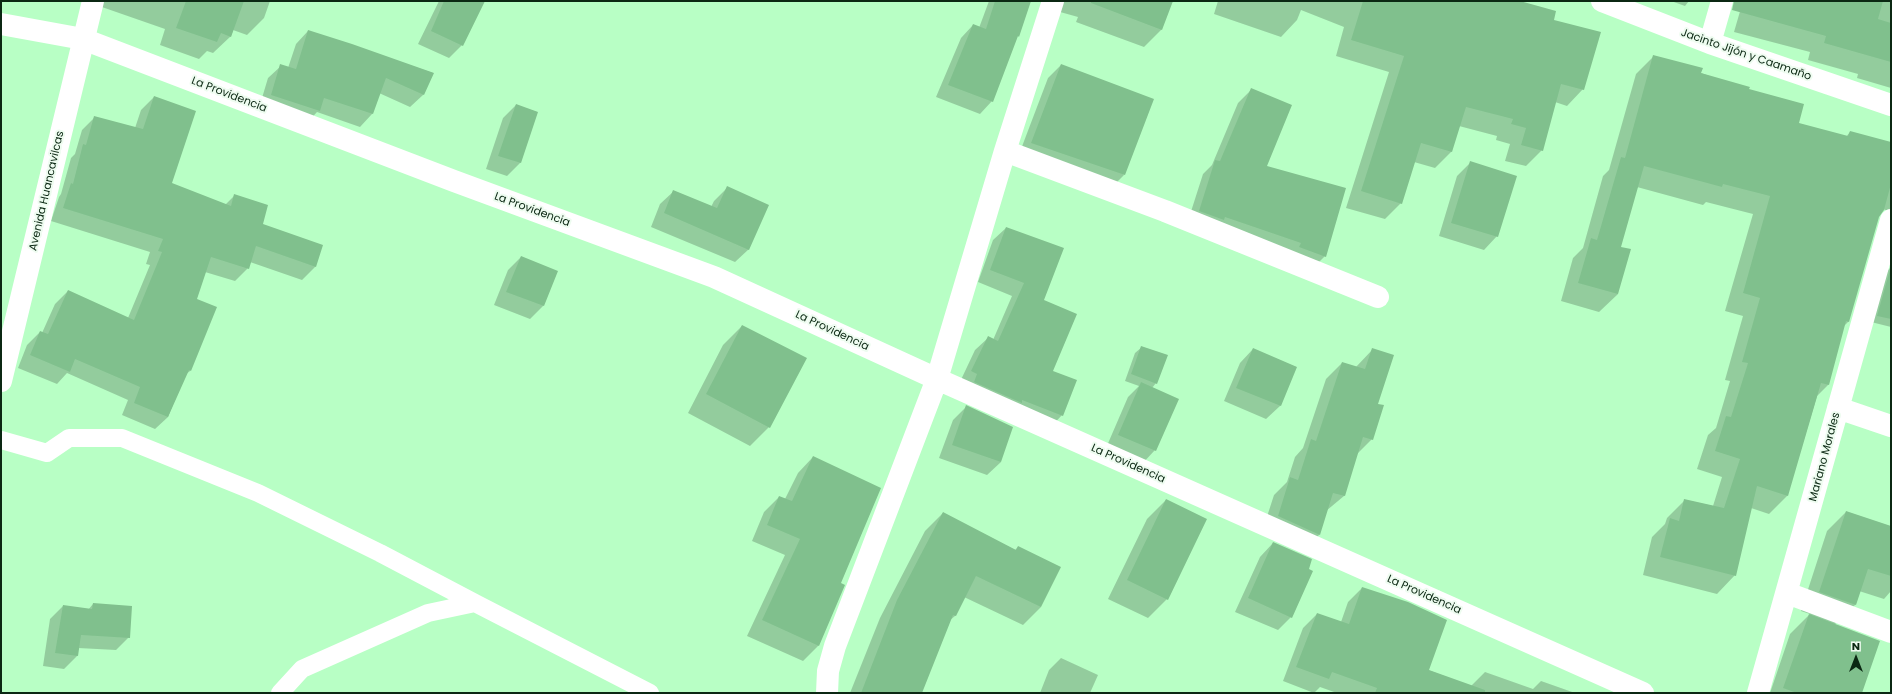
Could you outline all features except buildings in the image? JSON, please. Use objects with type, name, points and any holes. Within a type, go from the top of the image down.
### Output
[{"type":"street","name":"Avenida Huancavilcas","points":[[1,381],[93,1]]},
{"type":"street","points":[[827,693],[828,671],[835,646],[937,378],[1005,151],[1053,1]]},
{"type":"street","name":"Jacinto Jijón y Caamaño","points":[[1602,1],[1710,43],[1891,105]]},
{"type":"street","points":[[1710,43],[1722,1]]},
{"type":"street","name":"La Providencia","points":[[1,24],[83,38],[454,181],[714,277],[1643,693]]},
{"type":"street","points":[[1005,151],[1106,188],[1378,297]]},
{"type":"street","name":"Mariano Morales","points":[[1758,693],[1891,220]]},
{"type":"street","points":[[1838,408],[1891,426]]},
{"type":"street","points":[[1787,593],[1891,632]]},
{"type":"lane","points":[[1,440],[47,454],[69,438],[122,438],[258,493],[380,553],[650,693]]},
{"type":"lane","points":[[280,693],[302,668],[428,613],[475,603]]}]
